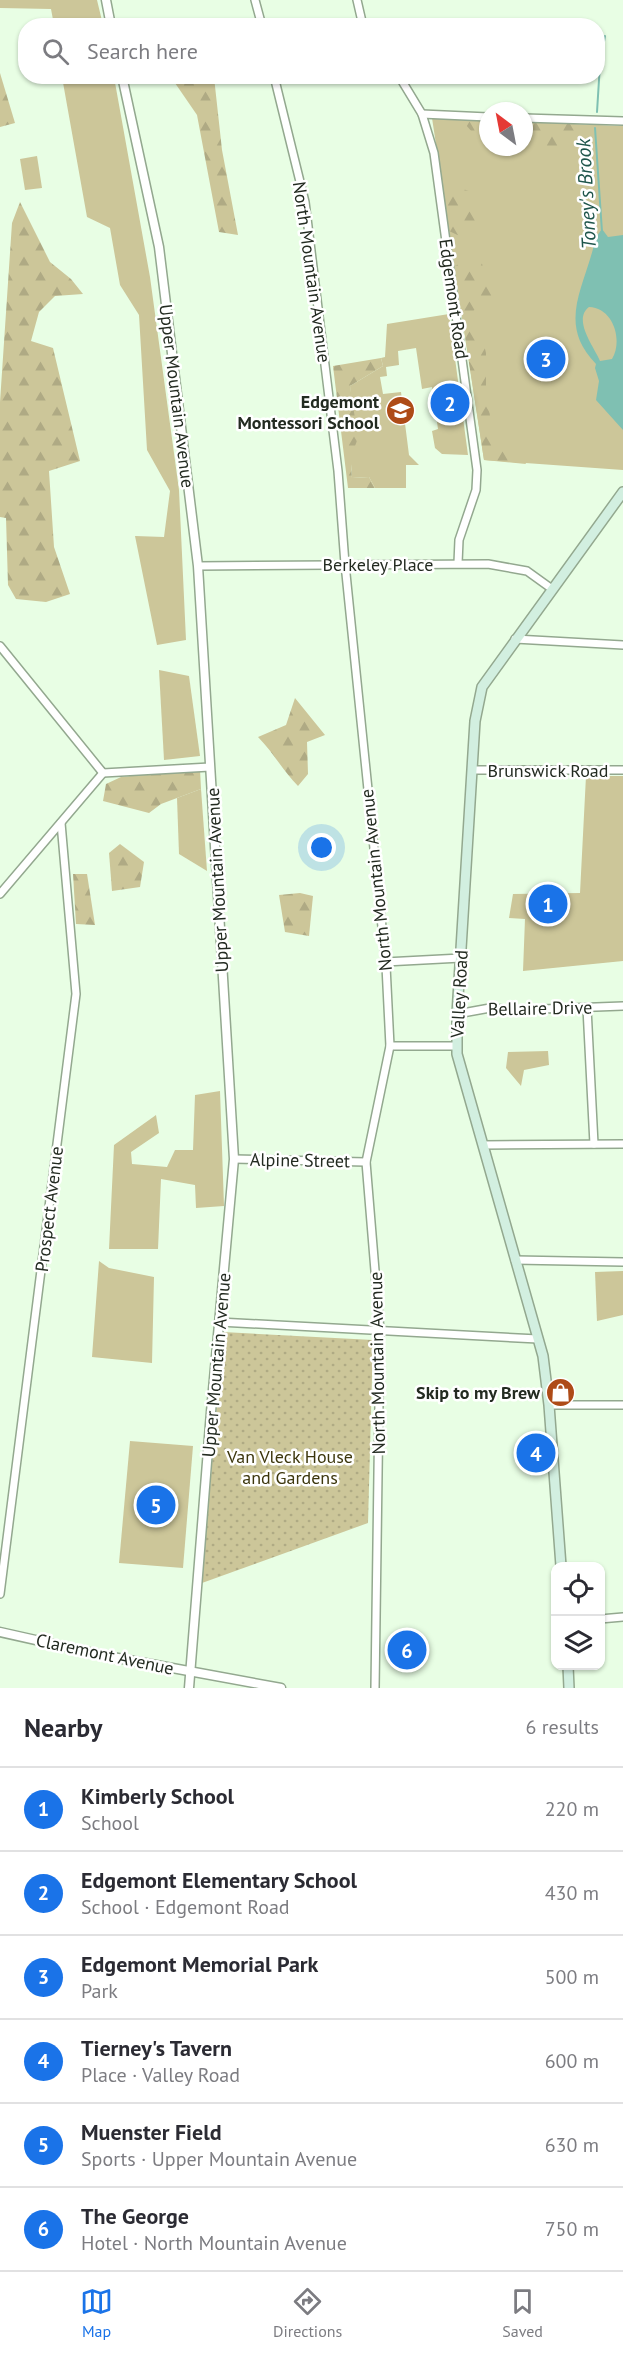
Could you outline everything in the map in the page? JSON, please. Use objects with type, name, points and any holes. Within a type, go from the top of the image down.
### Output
[{"type":"main road","name":"Valley Road","points":[[561,1562],[549,1405],[538,1339],[456,1046],[457,1014],[476,721],[482,687],[514,639],[623,492]]},
{"type":"main road","points":[[568,1670],[569,1688]]},
{"type":"street","points":[[106,0],[109,18]]},
{"type":"street","points":[[255,0],[260,18]]},
{"type":"street","points":[[357,0],[361,18]]},
{"type":"street","name":"Upper Mountain Avenue","points":[[124,84],[159,247],[198,566],[234,1159],[189,1688]]},
{"type":"street","name":"North Mountain Avenue","points":[[276,84],[305,202],[338,471],[345,564],[385,962],[390,1046],[366,1162],[380,1331],[375,1688]]},
{"type":"street","name":"Edgemont Road","points":[[404,84],[422,114],[431,138],[477,470],[476,490],[459,540],[458,563]]},
{"type":"street","points":[[422,114],[479,117]]},
{"type":"street","points":[[533,118],[623,121]]},
{"type":"street","name":"Berkeley Place","points":[[198,566],[488,564],[520,569],[532,574],[552,589]]},
{"type":"street","points":[[514,639],[623,645]]},
{"type":"street","points":[[0,646],[103,772]]},
{"type":"street","points":[[0,894],[103,772],[210,767]]},
{"type":"street","name":"Brunswick Road","points":[[473,770],[623,770]]},
{"type":"street","name":"Prospect Avenue","points":[[0,1594],[76,994],[61,823]]},
{"type":"street","points":[[385,962],[461,958]]},
{"type":"street","name":"Bellaire Drive","points":[[457,1014],[490,1008],[516,1010],[623,1006]]},
{"type":"street","points":[[587,1008],[594,1144]]},
{"type":"street","points":[[390,1046],[456,1046]]},
{"type":"street","points":[[483,1145],[623,1144]]},
{"type":"street","name":"Alpine Street","points":[[234,1159],[366,1162]]},
{"type":"street","points":[[515,1260],[623,1262]]},
{"type":"street","points":[[219,1322],[538,1339]]},
{"type":"street","points":[[549,1405],[623,1405]]},
{"type":"street","points":[[605,1619],[623,1617]]},
{"type":"street","name":"Claremont Avenue","points":[[0,1632],[190,1672],[281,1688]]},
{"type":"green space","points":[[0,0],[97,0],[101,18],[53,18],[51,9],[0,8]]},
{"type":"green space","points":[[0,73],[15,123],[0,127]]},
{"type":"green space","points":[[63,84],[115,84],[150,277],[179,490],[186,640],[157,645],[135,536],[164,537],[170,491],[147,450],[139,315],[120,285],[110,228],[87,217]]},
{"type":"green space","points":[[176,84],[215,84],[222,150],[238,235],[219,232],[197,115]]},
{"type":"green space","points":[[432,118],[479,120],[479,156],[533,156],[533,122],[623,126],[623,470],[484,460]]},
{"type":"green space","points":[[465,119],[479,120],[479,134],[473,133],[465,124]]},
{"type":"green space","points":[[533,122],[574,124],[575,149],[557,153],[533,146]]},
{"type":"green space","points":[[37,156],[42,188],[25,190],[20,159]]},
{"type":"green space","points":[[440,170],[458,187],[479,195],[474,231],[468,240],[449,231]]},
{"type":"green space","points":[[20,202],[50,262],[71,279],[83,294],[55,296],[39,312],[31,341],[53,348],[80,461],[49,471],[54,547],[70,594],[46,602],[16,599],[8,585],[6,518],[0,517],[0,402],[12,223]]},
{"type":"green space","points":[[480,257],[492,297],[472,312],[479,325],[486,353],[486,389],[493,436],[508,443],[513,451],[523,457],[526,464],[484,460],[454,266]]},
{"type":"green space","name":"Edgemont Montessori School","points":[[449,314],[468,455],[442,454],[435,448],[432,431],[438,429],[432,387],[422,389],[416,348],[398,351],[399,365],[386,367],[387,376],[380,377],[383,394],[401,392],[409,455],[419,465],[406,465],[406,488],[375,488],[369,477],[352,478],[351,464],[355,446],[350,386],[383,366],[381,358],[385,357],[387,324]]},
{"type":"green space","points":[[381,358],[383,366],[350,386],[358,438],[355,446],[357,458],[351,465],[352,478],[369,477],[375,488],[348,488],[333,366]]},
{"type":"green space","points":[[159,670],[189,676],[200,756],[164,760]]},
{"type":"green space","points":[[295,698],[325,735],[307,742],[308,774],[298,786],[258,737],[286,725]]},
{"type":"green space","points":[[200,769],[201,789],[161,804],[149,813],[103,801],[106,784],[121,777]]},
{"type":"green space","points":[[586,776],[623,776],[623,961],[523,971],[525,919],[509,918],[513,894],[580,893]]},
{"type":"green space","points":[[201,789],[207,871],[179,854],[177,798]]},
{"type":"green space","points":[[120,844],[144,862],[140,887],[112,891],[109,853]]},
{"type":"green space","points":[[73,874],[87,874],[95,925],[76,924]]},
{"type":"green space","points":[[300,893],[313,896],[309,936],[285,932],[279,895]]},
{"type":"green space","points":[[548,1051],[549,1065],[524,1070],[521,1086],[506,1068],[508,1052]]},
{"type":"green space","points":[[220,1091],[224,1206],[196,1208],[195,1185],[161,1179],[158,1249],[109,1249],[114,1145],[156,1115],[159,1133],[131,1152],[132,1164],[167,1167],[175,1150],[193,1150],[195,1095]]},
{"type":"green space","points":[[99,1261],[109,1268],[154,1277],[152,1363],[92,1357]]},
{"type":"green space","points":[[623,1271],[623,1315],[597,1321],[595,1272]]},
{"type":"green space","name":"Van Vleck House and Gardens","points":[[223,1332],[373,1340],[368,1523],[202,1583]]},
{"type":"green space","points":[[130,1441],[193,1446],[183,1568],[119,1563]]},
{"type":"water","points":[[602,229],[608,237],[623,235],[623,430],[596,400],[599,381],[596,364],[578,336],[576,309],[593,249],[593,241]],"holes":[[[589,307],[598,309],[610,319],[617,343],[612,359],[600,361],[586,334],[583,319]]]},
{"type":"waterway","name":"Toney's Brook","points":[[597,112],[599,84]]},
{"type":"waterway","name":"Toney's Brook","points":[[595,128],[602,232]]},
{"type":"place","name":"Edgemont Memorial Park","points":[[546,359]]},
{"type":"place","name":"Edgemont Elementary School","points":[[450,403]]},
{"type":"place","name":"Edgemont Montessori School","points":[[400,411]]},
{"type":"place","name":"Kimberly School","points":[[548,904]]},
{"type":"place","name":"Skip to my Brew","points":[[561,1392]]},
{"type":"place","name":"Tierney's Tavern","points":[[536,1453]]},
{"type":"place","name":"Muenster Field","points":[[156,1505]]},
{"type":"place","name":"The George","points":[[407,1650]]}]
